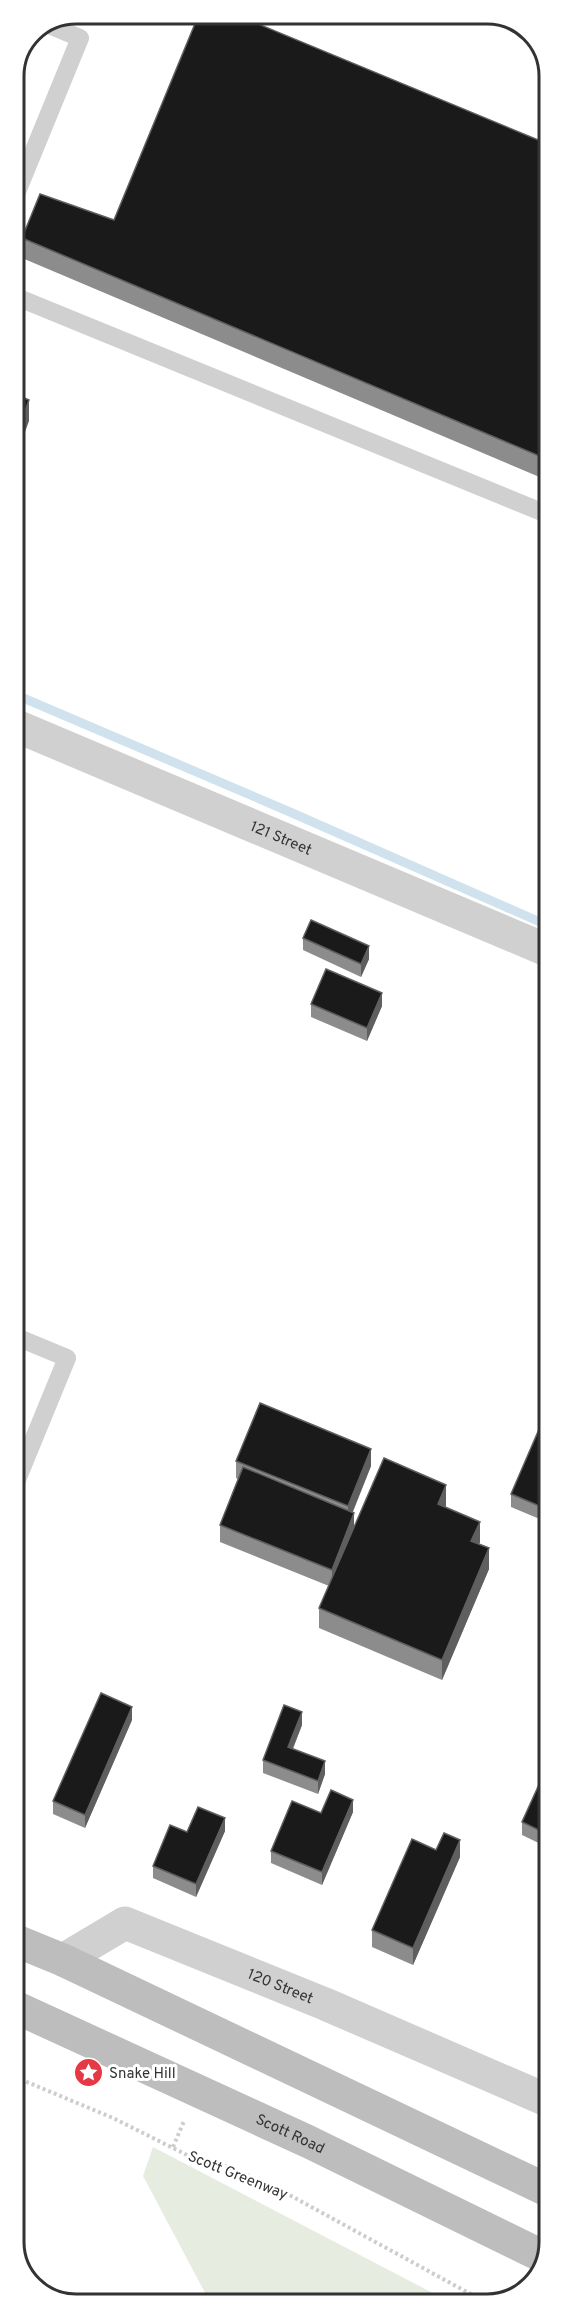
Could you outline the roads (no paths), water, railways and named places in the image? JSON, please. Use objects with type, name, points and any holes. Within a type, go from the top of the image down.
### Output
[{"type":"main road","points":[[24,1944],[63,1960],[539,2186]]},
{"type":"main road","name":"Scott Road","points":[[24,2012],[309,2142],[538,2254]]},
{"type":"street","name":"121 Street","points":[[24,728],[539,947]]},
{"type":"street","name":"120 Street","points":[[63,1960],[125,1923],[325,2004],[539,2096]]},
{"type":"lane","points":[[24,175],[80,38],[56,28]]},
{"type":"lane","points":[[24,300],[539,511]]},
{"type":"lane","points":[[24,1340],[67,1358],[24,1463]]},
{"type":"waterway","points":[[24,698],[539,922]]},
{"type":"place","name":"Snake Hill","points":[[88,2073]]}]
